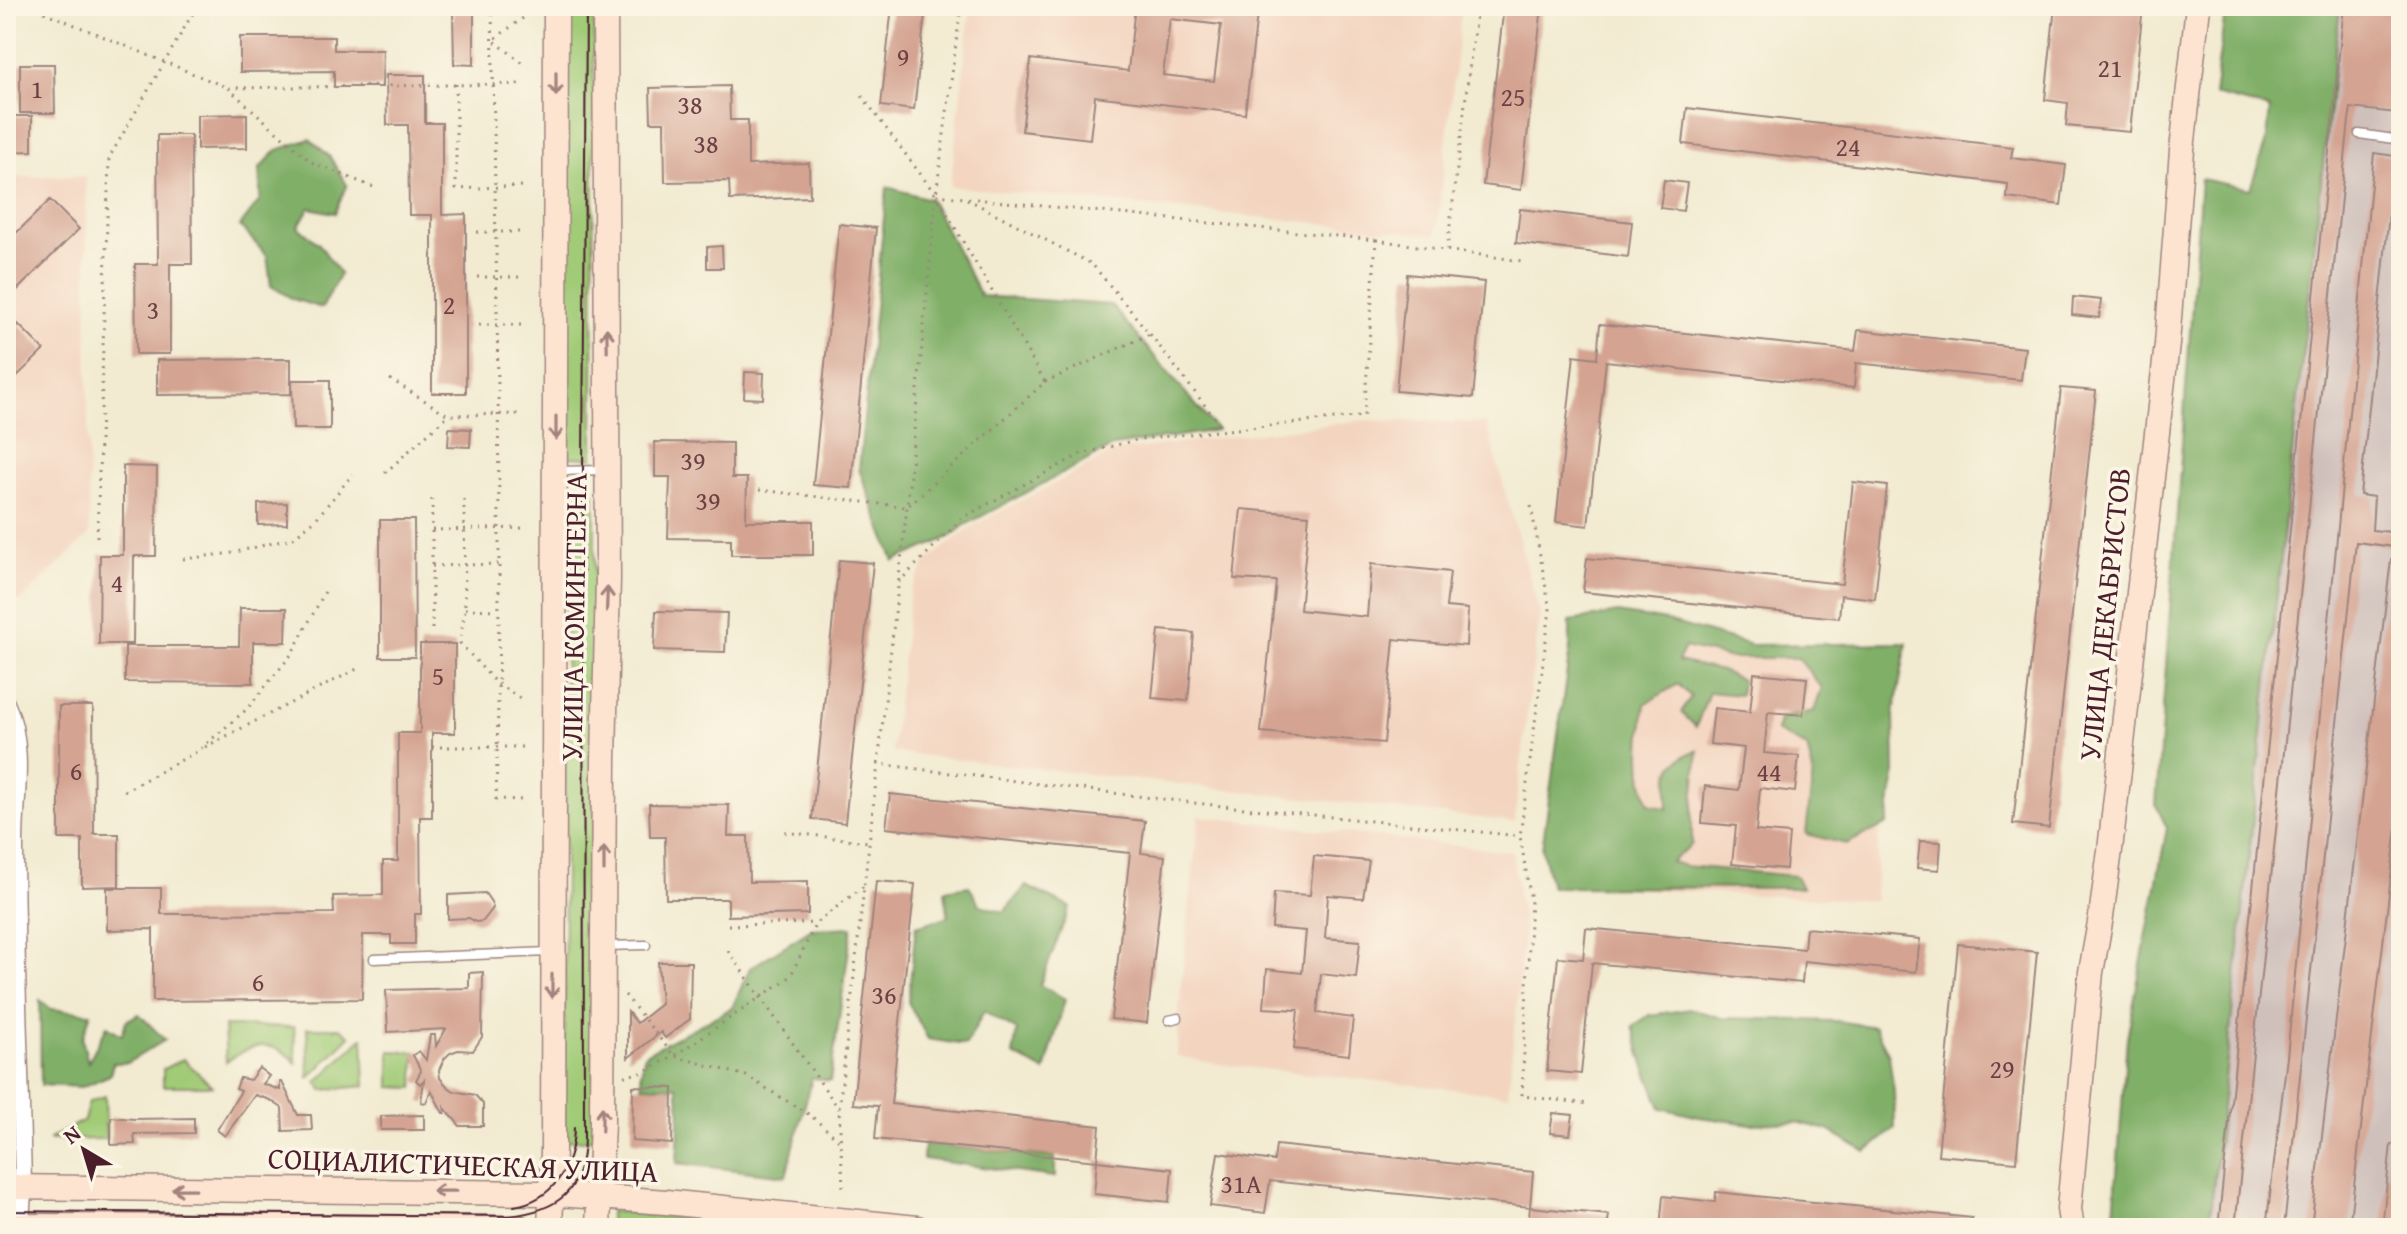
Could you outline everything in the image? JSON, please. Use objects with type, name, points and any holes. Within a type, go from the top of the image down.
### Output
[{"type":"street","name":"УЛИЦА КОМИНТЕРНА","points":[[550,1228],[553,1151],[556,6]]},
{"type":"street","name":"УЛИЦА КОМИНТЕРНА","points":[[598,1228],[608,578],[605,6]]},
{"type":"street","name":"УЛИЦА ДЕКАБРИСТОВ","points":[[2069,1222],[2091,972],[2110,850],[2167,344],[2182,150],[2198,6]]},
{"type":"street","points":[[6,703],[11,714],[18,759],[11,844],[16,1227]]},
{"type":"street","name":"СОЦИАЛИСТИЧЕСКАЯ УЛИЦА","points":[[14,1187],[552,1194],[917,1228]]},
{"type":"street","name":"СОЦИАЛИСТИЧЕСКАЯ УЛИЦА","points":[[16,1227],[520,1228]]},
{"type":"lane","points":[[2359,134],[2401,140]]},
{"type":"lane","points":[[555,471],[607,470]]},
{"type":"lane","points":[[603,946],[646,945]]},
{"type":"lane","points":[[374,959],[552,952]]},
{"type":"path","points":[[29,6],[228,88],[311,162],[378,189]]},
{"type":"path","points":[[97,537],[109,158],[197,6]]},
{"type":"path","points":[[492,6],[499,610],[496,799],[523,800]]},
{"type":"path","points":[[843,1187],[839,1109],[907,507],[936,195],[961,6]]},
{"type":"path","points":[[1447,250],[1477,6]]},
{"type":"path","points":[[493,40],[523,18]]},
{"type":"path","points":[[493,40],[523,63]]},
{"type":"path","points":[[456,84],[456,189],[523,186]]},
{"type":"path","points":[[228,88],[523,84]]},
{"type":"path","points":[[862,96],[936,195],[1045,382]]},
{"type":"path","points":[[936,195],[1376,240],[1522,261]]},
{"type":"path","points":[[964,198],[1092,264],[1223,429]]},
{"type":"path","points":[[477,232],[523,232]]},
{"type":"path","points":[[899,582],[962,518],[1081,454],[1140,439],[1364,416],[1376,240]]},
{"type":"path","points":[[477,277],[523,277]]},
{"type":"path","points":[[479,325],[523,325]]},
{"type":"path","points":[[759,490],[907,507],[1045,382],[1150,334]]},
{"type":"path","points":[[390,379],[448,415],[523,414]]},
{"type":"path","points":[[385,473],[448,415]]},
{"type":"path","points":[[183,559],[232,553],[293,538],[315,520],[353,474]]},
{"type":"path","points":[[432,499],[432,631]]},
{"type":"path","points":[[464,499],[465,609],[460,643],[499,684],[523,700]]},
{"type":"path","points":[[1531,506],[1550,610],[1520,836],[1531,900],[1522,1096],[1590,1104]]},
{"type":"path","points":[[432,530],[523,528]]},
{"type":"path","points":[[432,566],[498,564]]},
{"type":"path","points":[[198,751],[247,709],[291,655],[327,588]]},
{"type":"path","points":[[465,609],[499,610]]},
{"type":"path","points":[[124,791],[357,669]]},
{"type":"path","points":[[432,747],[523,747]]},
{"type":"path","points":[[878,764],[1194,803],[1520,836]]},
{"type":"path","points":[[785,832],[869,842]]},
{"type":"path","points":[[624,1076],[641,1073],[674,1056],[790,977],[816,923],[864,886]]},
{"type":"path","points":[[728,925],[816,923]]},
{"type":"path","points":[[728,951],[839,1109]]},
{"type":"path","points":[[625,995],[674,1056],[746,1076],[810,1115],[840,1141]]},
{"type":"shaded area","points":[[971,6],[1462,6],[1436,235],[950,186]]},
{"type":"shaded area","points":[[2336,6],[2401,6],[2401,1228],[2210,1228]]},
{"type":"shaded area","points":[[86,176],[89,535],[21,600],[6,599],[6,177]]},
{"type":"shaded area","points":[[1365,420],[1486,423],[1540,613],[1514,822],[892,752],[910,592],[927,561],[969,528],[1116,451]]},
{"type":"shaded area","points":[[1577,636],[1888,652],[1875,901],[1563,885]]},
{"type":"shaded area","points":[[1199,816],[1512,852],[1524,931],[1508,1095],[1217,1064],[1177,1056],[1178,1018]]},
{"type":"green space","points":[[566,6],[594,6],[593,458],[566,457]]},
{"type":"green space","points":[[2226,6],[2340,6],[2209,1228],[2113,1228],[2127,1038],[2167,828],[2156,805],[2201,179],[2250,189],[2267,138],[2270,109],[2214,95]]},
{"type":"green space","points":[[310,139],[330,157],[347,185],[335,213],[309,208],[298,227],[319,244],[340,274],[322,308],[293,299],[271,286],[267,256],[240,226],[260,200],[260,168],[277,150]]},
{"type":"green space","points":[[887,187],[930,199],[981,296],[1111,305],[1217,430],[1114,446],[965,525],[950,537],[894,561],[859,469]]},
{"type":"green space","points":[[566,492],[595,493],[594,1139],[564,1141]]},
{"type":"green space","points":[[1618,613],[1667,621],[1751,645],[1907,643],[1894,714],[1895,776],[1887,824],[1846,844],[1806,834],[1813,772],[1807,747],[1776,731],[1780,718],[1814,711],[1822,688],[1798,658],[1731,658],[1685,647],[1678,661],[1721,671],[1742,680],[1740,695],[1709,692],[1696,727],[1681,712],[1691,697],[1678,684],[1645,704],[1641,768],[1649,804],[1668,809],[1670,772],[1679,760],[1698,750],[1692,844],[1671,862],[1685,866],[1796,876],[1802,888],[1551,887],[1542,849],[1570,649],[1570,621]]},
{"type":"green space","points":[[969,886],[980,905],[1004,912],[1026,886],[1070,907],[1040,985],[1065,999],[1045,1071],[1013,1055],[1017,1031],[984,1011],[966,1045],[928,1039],[908,1002],[916,926],[948,917],[945,890]]},
{"type":"green space","points":[[852,927],[830,1081],[812,1078],[786,1176],[677,1163],[680,1109],[677,1087],[642,1085],[645,1054],[732,1008],[750,968],[812,929]]},
{"type":"green space","points":[[40,1000],[51,1009],[91,1013],[82,1039],[88,1062],[107,1026],[122,1035],[126,1021],[139,1014],[165,1040],[127,1063],[113,1063],[110,1075],[82,1087],[41,1085]]},
{"type":"green space","points":[[1691,1009],[1722,1018],[1836,1021],[1875,1027],[1889,1055],[1895,1128],[1866,1152],[1828,1130],[1797,1122],[1751,1124],[1661,1108],[1633,1026],[1650,1015]]},
{"type":"green space","points":[[224,1026],[294,1027],[296,1063],[279,1049],[262,1046],[244,1051],[226,1062]]},
{"type":"green space","points":[[307,1028],[340,1028],[350,1036],[309,1078]]},
{"type":"green space","points":[[363,1037],[365,1086],[323,1090],[317,1082]]},
{"type":"green space","points":[[390,1051],[415,1052],[414,1088],[390,1087]]},
{"type":"green space","points":[[183,1059],[212,1086],[163,1086],[163,1069]]},
{"type":"green space","points":[[105,1096],[106,1139],[48,1140],[84,1120],[89,1102]]},
{"type":"green space","points":[[924,1144],[1055,1157],[1055,1177],[923,1159]]},
{"type":"green space","points":[[610,1211],[773,1228],[610,1228]]},
{"type":"building","points":[[892,6],[926,6],[914,110],[881,106]]},
{"type":"building","points":[[1135,6],[1258,6],[1245,114],[1095,96],[1090,139],[1022,131],[1031,59],[1128,71]],"holes":[[[1170,19],[1221,25],[1214,81],[1163,75]]]},
{"type":"building","points":[[1504,6],[1542,6],[1521,190],[1483,185]]},
{"type":"building","points":[[2055,6],[2143,6],[2130,132],[2066,126],[2068,103],[2045,100]]},
{"type":"building","points":[[2344,6],[2401,6],[2401,75],[2397,113],[2351,108],[2349,120],[2235,1228],[2218,1228]]},
{"type":"building","points":[[453,12],[474,13],[474,65],[454,64]]},
{"type":"building","points":[[240,37],[334,37],[334,50],[383,50],[382,87],[334,87],[334,71],[240,72]]},
{"type":"building","points":[[20,64],[54,64],[55,113],[20,113]]},
{"type":"building","points":[[386,75],[425,75],[425,123],[442,123],[442,215],[466,214],[466,393],[432,393],[432,215],[409,215],[408,125],[387,125]]},
{"type":"building","points":[[729,86],[730,120],[748,120],[748,165],[809,163],[810,197],[730,200],[729,181],[665,182],[664,122],[651,122],[650,88]]},
{"type":"building","points":[[1687,108],[2013,147],[2011,158],[2066,165],[2061,205],[2007,198],[2008,184],[1683,144]]},
{"type":"building","points":[[247,114],[247,148],[197,149],[197,115]]},
{"type":"building","points":[[6,116],[32,116],[32,151],[6,152]]},
{"type":"building","points":[[157,135],[191,135],[192,264],[170,264],[170,354],[136,354],[135,264],[158,264]]},
{"type":"building","points":[[2374,153],[2395,156],[2360,495],[2374,497],[2372,530],[2401,533],[2401,548],[2356,542],[2284,1228],[2266,1228],[2287,1057]]},
{"type":"building","points":[[1664,180],[1687,183],[1683,211],[1660,208]]},
{"type":"building","points":[[50,200],[79,229],[13,294],[6,287],[6,243]]},
{"type":"building","points":[[1520,209],[1632,222],[1628,257],[1516,243]]},
{"type":"building","points":[[839,224],[876,228],[851,488],[813,485]]},
{"type":"building","points":[[722,246],[723,268],[707,268],[707,247]]},
{"type":"building","points":[[1407,274],[1484,282],[1473,398],[1396,391]]},
{"type":"building","points":[[2073,297],[2101,300],[2099,318],[2072,315]]},
{"type":"building","points":[[18,324],[44,350],[6,387],[6,335]]},
{"type":"building","points":[[1600,324],[1855,351],[1858,330],[2025,348],[2021,380],[1856,363],[1854,388],[1606,361],[1588,526],[1556,522],[1574,355],[1597,358]]},
{"type":"building","points":[[291,359],[291,394],[157,395],[157,360]]},
{"type":"building","points":[[745,372],[764,373],[763,399],[744,398]]},
{"type":"building","points":[[292,380],[330,380],[330,429],[293,429]]},
{"type":"building","points":[[2061,388],[2096,391],[2049,828],[2013,824]]},
{"type":"building","points":[[449,428],[471,429],[470,447],[448,446]]},
{"type":"building","points":[[655,442],[732,443],[732,478],[747,478],[746,521],[813,521],[813,555],[731,555],[731,539],[668,538],[670,477],[655,477]]},
{"type":"building","points":[[123,466],[157,467],[156,556],[134,556],[133,644],[99,644],[100,555],[123,555]]},
{"type":"building","points":[[1853,482],[1887,486],[1875,599],[1841,595],[1839,618],[1583,592],[1587,558],[1842,584]]},
{"type":"building","points":[[287,503],[287,524],[258,525],[258,504]]},
{"type":"building","points":[[1241,509],[1309,515],[1300,610],[1367,617],[1371,564],[1450,572],[1446,607],[1468,609],[1466,646],[1394,639],[1384,743],[1261,732],[1276,581],[1234,579]]},
{"type":"building","points":[[380,520],[414,520],[415,657],[380,657]]},
{"type":"building","points":[[2391,559],[2401,560],[2401,793],[2349,1228],[2311,1228]]},
{"type":"building","points":[[839,560],[873,563],[845,823],[812,819]]},
{"type":"building","points":[[240,608],[287,608],[286,642],[253,642],[253,683],[125,682],[125,646],[239,646]]},
{"type":"building","points":[[656,611],[727,613],[725,652],[654,650]]},
{"type":"building","points":[[1159,630],[1194,633],[1188,701],[1152,698]]},
{"type":"building","points":[[420,644],[455,644],[455,733],[432,733],[432,817],[420,817],[421,914],[415,914],[415,944],[391,944],[391,935],[363,935],[362,999],[153,1001],[153,929],[107,930],[107,888],[161,888],[161,914],[334,913],[333,896],[383,895],[383,861],[398,861],[398,733],[420,733]]},
{"type":"building","points":[[1754,673],[1807,678],[1803,715],[1768,712],[1764,753],[1799,756],[1795,792],[1760,788],[1756,831],[1789,834],[1786,869],[1732,864],[1736,826],[1702,823],[1705,786],[1739,790],[1744,748],[1710,744],[1714,708],[1750,712]]},
{"type":"building","points":[[59,706],[93,706],[94,834],[119,834],[119,886],[82,887],[82,839],[59,839]]},
{"type":"building","points":[[890,794],[1145,821],[1141,853],[1165,856],[1147,1023],[1111,1019],[1130,853],[886,828]]},
{"type":"building","points":[[649,804],[729,805],[728,836],[748,836],[749,882],[808,881],[808,914],[728,916],[728,899],[666,899],[665,837],[650,837]]},
{"type":"building","points":[[1920,841],[1941,842],[1939,870],[1917,868]]},
{"type":"building","points":[[1314,856],[1369,861],[1363,898],[1328,895],[1325,938],[1360,941],[1356,978],[1321,974],[1317,1013],[1353,1018],[1349,1055],[1294,1049],[1298,1010],[1264,1008],[1267,969],[1302,973],[1306,931],[1272,928],[1274,893],[1310,895]]},
{"type":"building","points":[[876,881],[915,884],[891,1104],[1100,1126],[1097,1161],[875,1139],[878,1106],[853,1104]]},
{"type":"building","points":[[485,893],[493,908],[483,921],[448,919],[448,895]]},
{"type":"building","points":[[1586,928],[1804,949],[1806,928],[1920,939],[1916,972],[1804,961],[1802,983],[1592,963],[1581,1074],[1547,1071],[1558,957],[1583,959]]},
{"type":"building","points":[[1958,944],[2037,952],[2016,1162],[1938,1155]]},
{"type":"building","points":[[658,962],[691,962],[690,1019],[665,1038],[661,1032],[628,1058],[628,1012],[637,1023],[661,1004]]},
{"type":"building","points":[[483,972],[482,1037],[473,1051],[450,1053],[439,1070],[440,1078],[447,1086],[454,1091],[475,1095],[483,1104],[483,1126],[460,1126],[444,1107],[443,1113],[431,1090],[426,1103],[421,1102],[424,1080],[420,1084],[416,1080],[421,1071],[413,1055],[419,1051],[426,1060],[430,1035],[435,1035],[436,1046],[446,1029],[388,1032],[386,990],[469,988],[469,973]]},
{"type":"building","points":[[259,1068],[269,1076],[263,1084],[280,1090],[282,1082],[298,1115],[311,1115],[312,1130],[283,1131],[282,1108],[255,1095],[225,1136],[217,1130],[241,1091],[236,1089],[240,1078],[250,1080]]},
{"type":"building","points":[[633,1086],[673,1088],[672,1144],[632,1141]]},
{"type":"building","points":[[1553,1113],[1573,1115],[1570,1135],[1550,1133]]},
{"type":"building","points":[[424,1115],[424,1130],[381,1130],[381,1116]]},
{"type":"building","points":[[111,1117],[194,1118],[194,1133],[134,1134],[135,1144],[111,1145]]},
{"type":"building","points":[[2391,1144],[2401,1145],[2401,1228],[2382,1228]]},
{"type":"building","points":[[1276,1145],[1533,1172],[1530,1207],[1270,1181],[1265,1213],[1210,1206],[1218,1153],[1274,1161]]},
{"type":"building","points":[[1097,1161],[1172,1169],[1169,1202],[1094,1194]]},
{"type":"building","points":[[1716,1192],[1972,1218],[1971,1228],[1660,1228],[1663,1196],[1715,1202]]},
{"type":"building","points":[[1530,1207],[1609,1215],[1607,1228],[1528,1228]]},
{"type":"tram line","points":[[6,1211],[509,1216],[555,1203],[565,1195],[579,1172],[584,1138],[586,6]]},
{"type":"tram line","points":[[514,1206],[540,1197],[559,1179],[570,1155],[574,1128]]}]
